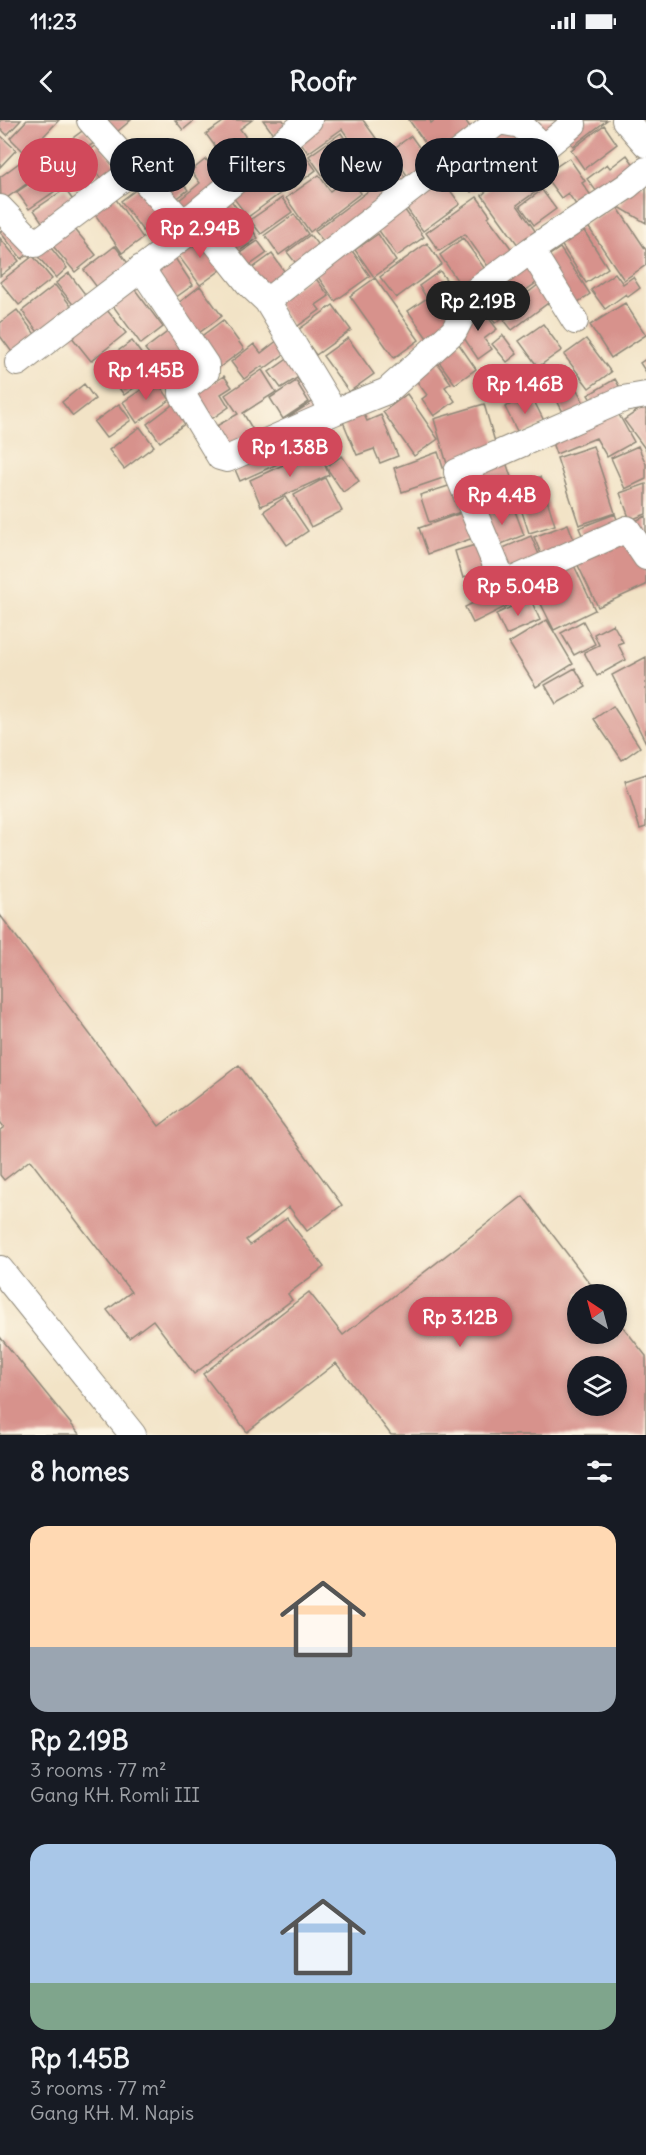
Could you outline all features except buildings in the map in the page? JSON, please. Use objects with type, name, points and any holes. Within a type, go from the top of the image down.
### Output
[{"type":"street","points":[[90,120],[110,142]]},
{"type":"street","points":[[188,219],[309,120]]},
{"type":"street","points":[[267,301],[499,121],[521,125],[544,148],[573,124],[572,120]]},
{"type":"street","points":[[625,120],[646,144]]},
{"type":"street","points":[[141,268],[206,364],[206,372],[182,390],[182,394],[220,457],[227,459],[387,391],[454,331],[474,292],[531,250],[627,186],[646,170]]},
{"type":"street","points":[[0,208],[35,244],[110,188]]},
{"type":"street","points":[[159,192],[267,301],[334,412]]},
{"type":"street","points":[[18,363],[189,232],[188,219]]},
{"type":"street","points":[[531,250],[575,321]]},
{"type":"street","points":[[646,395],[623,399],[457,472],[504,584],[627,529],[646,557]]},
{"type":"street","points":[[0,1269],[133,1435]]}]
